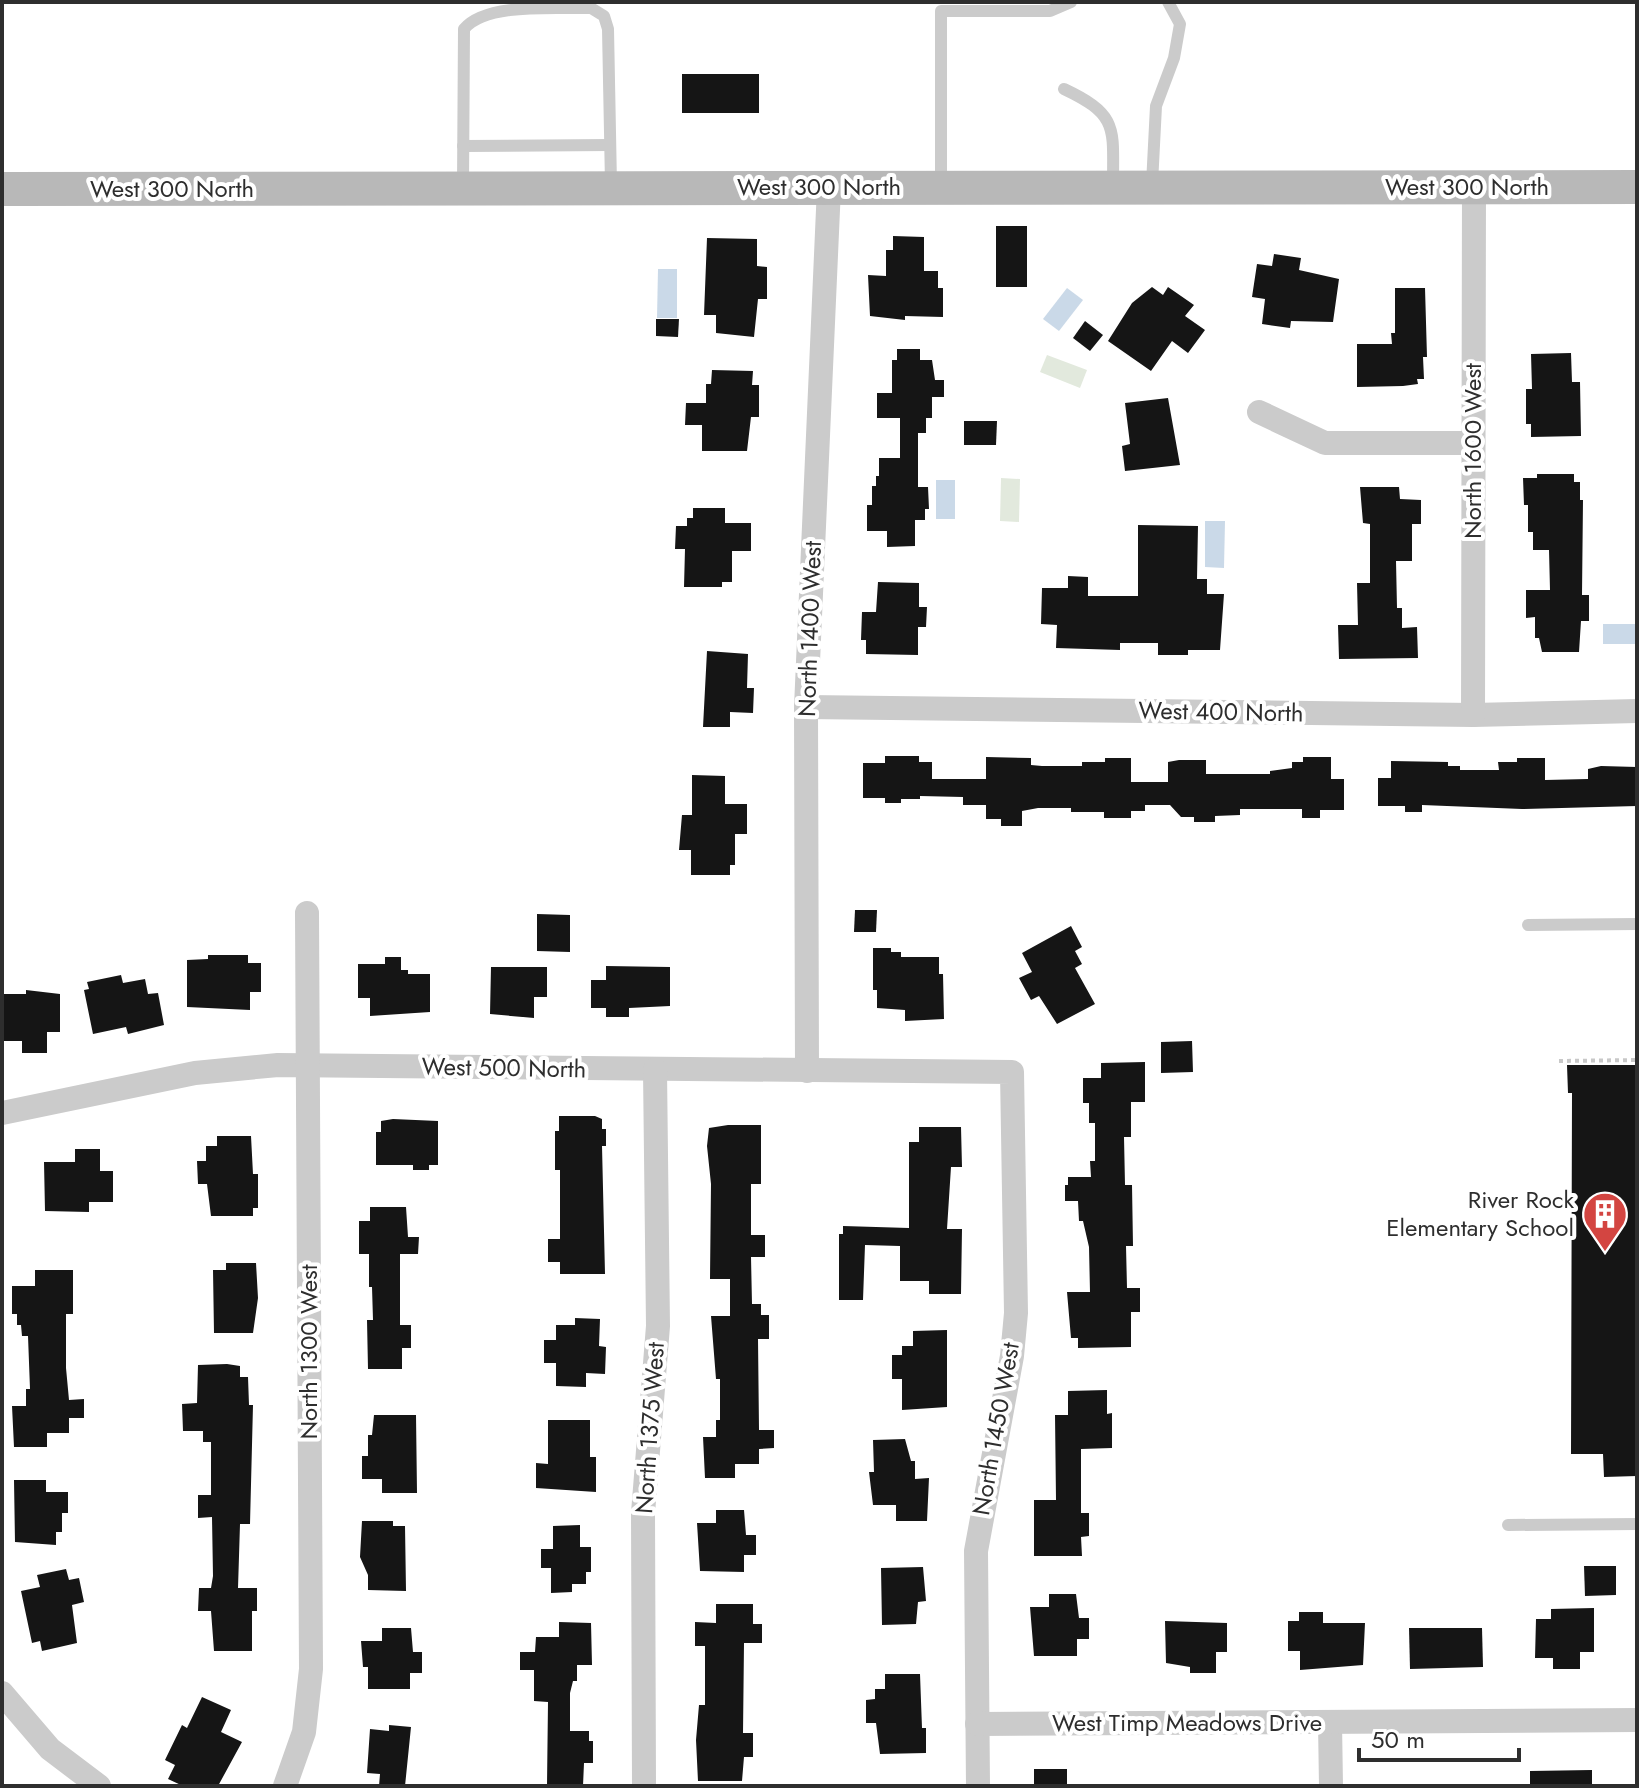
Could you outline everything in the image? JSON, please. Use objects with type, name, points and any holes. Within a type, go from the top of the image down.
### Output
[{"type":"street","name":"North 1400 West","points":[[807,1071],[806,707],[829,187]]},
{"type":"street","name":"North 1600 West","points":[[1473,715],[1474,187]]},
{"type":"street","name":"West 300 North","points":[[2,189],[1637,187]]},
{"type":"street","points":[[1259,412],[1325,443],[1473,443]]},
{"type":"street","name":"West 400 North","points":[[806,707],[1473,715],[1637,711]]},
{"type":"street","name":"North 1300 West","points":[[285,1786],[304,1732],[310,1691],[307,913]]},
{"type":"street","name":"West 500 North","points":[[2,1113],[195,1073],[308,1066],[1012,1072]]},
{"type":"street","name":"North 1375 West","points":[[644,1786],[643,1513],[658,1326],[655,1070]]},
{"type":"street","name":"North 1450 West","points":[[978,1786],[979,1521],[1012,1356],[1016,1313],[1012,1072]]},
{"type":"street","points":[[4,1695],[50,1749],[99,1786]]},
{"type":"street","name":"West Timp Meadows Drive","points":[[977,1724],[1637,1720]]},
{"type":"street","points":[[1330,1722],[1331,1786]]},
{"type":"lane","points":[[941,187],[941,6],[1050,11],[1071,2]]},
{"type":"lane","points":[[1152,187],[1156,106],[1174,58],[1180,24],[1168,2]]},
{"type":"lane","points":[[463,188],[461,47],[464,29],[471,19],[488,12],[591,8],[604,16],[608,29],[611,188]]},
{"type":"lane","points":[[1064,89],[1093,103],[1113,128],[1113,187]]},
{"type":"lane","points":[[463,146],[610,145]]},
{"type":"lane","points":[[1528,925],[1637,924]]},
{"type":"lane","points":[[1508,1525],[1637,1524]]},
{"type":"path","points":[[1559,1061],[1637,1060]]},
{"type":"shaded area","points":[[1047,355],[1087,370],[1080,388],[1040,372]]},
{"type":"shaded area","points":[[1001,478],[1020,479],[1019,522],[1000,521]]},
{"type":"water","points":[[658,269],[677,269],[677,318],[657,318]]},
{"type":"water","points":[[1067,288],[1083,300],[1059,331],[1043,319]]},
{"type":"water","points":[[936,480],[955,480],[955,519],[936,519]]},
{"type":"water","points":[[1205,521],[1225,521],[1224,568],[1205,567]]},
{"type":"water","points":[[1603,624],[1637,624],[1637,644],[1603,644]]},
{"type":"building","points":[[682,74],[759,74],[759,113],[682,113]]},
{"type":"building","points":[[996,226],[1027,226],[1027,287],[996,287]]},
{"type":"building","points":[[893,236],[924,237],[924,271],[938,271],[938,288],[943,288],[943,317],[905,316],[905,320],[870,316],[868,275],[886,276],[886,250],[893,250]]},
{"type":"building","points":[[707,238],[757,239],[757,266],[767,267],[767,299],[758,299],[754,337],[716,333],[716,315],[704,315]]},
{"type":"building","points":[[1274,254],[1301,258],[1299,270],[1339,279],[1333,322],[1291,321],[1290,328],[1262,324],[1265,299],[1252,297],[1257,264],[1272,266]]},
{"type":"building","points":[[1152,287],[1163,295],[1168,287],[1194,305],[1185,316],[1205,330],[1188,353],[1172,341],[1151,371],[1108,341],[1132,303]]},
{"type":"building","points":[[1395,288],[1425,288],[1427,357],[1423,357],[1424,379],[1417,379],[1418,384],[1403,386],[1357,387],[1357,344],[1392,344],[1391,333],[1395,333]]},
{"type":"building","points":[[656,319],[679,319],[678,337],[656,336]]},
{"type":"building","points":[[1085,321],[1103,335],[1090,351],[1073,338]]},
{"type":"building","points":[[897,349],[920,349],[920,360],[932,360],[935,380],[944,380],[944,397],[932,397],[932,418],[926,418],[926,433],[918,433],[918,487],[928,487],[929,509],[925,509],[925,520],[915,520],[915,546],[887,547],[887,531],[867,531],[867,505],[872,505],[872,486],[876,486],[876,476],[879,476],[879,458],[900,458],[900,418],[877,418],[877,393],[892,393],[892,360],[897,360]]},
{"type":"building","points":[[1571,353],[1572,382],[1580,382],[1581,436],[1531,437],[1531,424],[1526,424],[1526,389],[1532,389],[1531,354]]},
{"type":"building","points":[[712,370],[753,371],[752,385],[759,385],[759,417],[751,417],[747,451],[702,451],[702,425],[685,425],[686,403],[706,403],[706,384],[711,384]]},
{"type":"building","points":[[1168,398],[1180,465],[1125,471],[1122,446],[1130,444],[1125,403]]},
{"type":"building","points":[[964,421],[997,421],[996,445],[964,445]]},
{"type":"building","points":[[1537,474],[1574,474],[1574,482],[1580,482],[1580,500],[1583,500],[1582,595],[1589,595],[1589,621],[1581,621],[1579,652],[1542,652],[1539,638],[1535,638],[1535,617],[1526,618],[1526,590],[1550,590],[1549,550],[1533,550],[1533,532],[1528,532],[1528,505],[1524,505],[1523,478],[1537,478]]},
{"type":"building","points":[[1360,487],[1399,487],[1400,499],[1421,500],[1421,524],[1412,524],[1412,561],[1396,561],[1397,608],[1402,608],[1402,628],[1417,627],[1418,658],[1339,659],[1338,625],[1358,625],[1357,583],[1370,583],[1370,524],[1363,523]]},
{"type":"building","points":[[693,508],[725,508],[725,523],[751,523],[751,551],[732,551],[732,582],[722,582],[722,587],[684,587],[685,549],[675,549],[676,526],[687,526],[687,518],[693,518]]},
{"type":"building","points":[[1138,525],[1198,526],[1197,579],[1207,579],[1207,594],[1224,594],[1220,650],[1188,650],[1188,655],[1158,655],[1158,643],[1120,643],[1120,650],[1056,648],[1057,625],[1041,624],[1042,588],[1068,588],[1068,576],[1088,577],[1088,596],[1138,596]]},
{"type":"building","points":[[878,582],[919,583],[919,607],[927,607],[926,627],[918,627],[918,655],[866,654],[866,640],[861,640],[862,612],[876,612]]},
{"type":"building","points":[[707,651],[748,654],[747,688],[754,688],[753,713],[730,712],[730,727],[703,727]]},
{"type":"building","points":[[885,756],[919,756],[919,762],[932,762],[932,779],[986,779],[986,757],[1031,758],[1031,765],[1042,766],[1082,766],[1082,762],[1105,762],[1105,758],[1131,758],[1131,782],[1168,782],[1168,762],[1179,760],[1206,760],[1206,774],[1270,774],[1270,771],[1292,768],[1292,762],[1303,762],[1303,757],[1331,757],[1331,779],[1344,779],[1344,810],[1320,810],[1320,818],[1302,818],[1302,809],[1240,809],[1240,815],[1215,816],[1215,822],[1194,822],[1194,817],[1181,817],[1170,805],[1145,805],[1145,811],[1131,811],[1131,818],[1104,818],[1104,812],[1071,812],[1071,808],[1038,808],[1022,811],[1022,826],[1001,826],[1001,819],[986,819],[986,805],[963,805],[963,797],[920,796],[920,799],[901,799],[901,803],[885,803],[885,798],[863,798],[863,763],[885,763]]},
{"type":"building","points":[[1517,758],[1545,758],[1545,780],[1588,779],[1588,769],[1601,766],[1637,767],[1637,806],[1522,809],[1422,805],[1422,812],[1405,812],[1405,806],[1378,806],[1378,778],[1391,778],[1391,761],[1448,762],[1448,766],[1460,766],[1460,770],[1499,770],[1498,762],[1517,762]]},
{"type":"building","points":[[692,775],[725,776],[725,804],[747,804],[747,834],[735,834],[735,865],[730,865],[730,875],[691,875],[691,850],[679,850],[682,815],[692,815]]},
{"type":"building","points":[[855,910],[877,910],[876,932],[854,932]]},
{"type":"building","points":[[537,914],[570,915],[570,952],[537,951]]},
{"type":"building","points":[[1071,926],[1082,947],[1075,951],[1082,964],[1075,968],[1095,1004],[1057,1024],[1039,996],[1031,1000],[1019,978],[1032,972],[1022,953]]},
{"type":"building","points":[[873,948],[891,948],[891,952],[901,952],[901,957],[939,957],[939,974],[943,974],[944,1019],[905,1021],[905,1010],[877,1008],[877,990],[873,990]]},
{"type":"building","points":[[208,955],[248,955],[248,963],[261,963],[261,992],[250,992],[250,1010],[187,1007],[187,960],[208,959]]},
{"type":"building","points":[[385,957],[401,957],[401,970],[408,970],[408,974],[430,974],[430,1012],[370,1016],[370,998],[358,998],[358,964],[385,964]]},
{"type":"building","points":[[606,966],[670,967],[670,1006],[629,1008],[629,1017],[606,1017],[606,1008],[591,1008],[591,980],[606,980]]},
{"type":"building","points":[[491,967],[547,967],[547,997],[534,997],[534,1018],[490,1014]]},
{"type":"building","points":[[121,975],[123,983],[145,979],[148,994],[158,993],[164,1025],[128,1034],[126,1027],[93,1034],[84,990],[89,989],[87,982]]},
{"type":"building","points":[[26,990],[60,994],[60,1032],[47,1032],[47,1053],[22,1053],[22,1041],[2,1041],[2,994],[26,994]]},
{"type":"building","points":[[1192,1041],[1193,1072],[1161,1073],[1161,1042]]},
{"type":"building","points":[[1145,1062],[1145,1102],[1131,1102],[1131,1137],[1124,1137],[1125,1185],[1132,1185],[1133,1246],[1126,1246],[1127,1288],[1140,1288],[1140,1312],[1131,1312],[1131,1347],[1078,1348],[1078,1338],[1071,1338],[1067,1292],[1090,1292],[1089,1247],[1083,1221],[1079,1221],[1078,1201],[1065,1201],[1065,1185],[1068,1185],[1068,1177],[1091,1177],[1090,1161],[1095,1161],[1095,1123],[1089,1123],[1089,1103],[1083,1103],[1083,1078],[1101,1078],[1101,1063]]},
{"type":"building","name":"River Rock Elementary School","points":[[1567,1065],[1637,1065],[1637,1476],[1604,1477],[1603,1454],[1571,1454],[1572,1093],[1568,1093]]},
{"type":"building","points":[[559,1116],[595,1116],[602,1119],[602,1129],[606,1129],[606,1146],[602,1146],[605,1274],[560,1274],[560,1262],[548,1262],[548,1239],[560,1239],[560,1170],[555,1170],[555,1131],[559,1131]]},
{"type":"building","points":[[381,1121],[438,1121],[438,1165],[429,1165],[429,1170],[413,1170],[413,1165],[376,1165],[376,1132],[381,1132]]},
{"type":"building","points":[[761,1125],[761,1184],[751,1184],[751,1235],[765,1235],[765,1257],[751,1257],[752,1304],[761,1304],[761,1315],[769,1315],[769,1339],[758,1339],[759,1430],[774,1430],[774,1448],[759,1449],[759,1464],[735,1464],[735,1478],[705,1478],[703,1437],[716,1437],[716,1420],[720,1420],[720,1379],[716,1379],[711,1316],[730,1316],[730,1279],[710,1279],[711,1184],[707,1146],[709,1128]]},
{"type":"building","points":[[919,1127],[961,1127],[962,1167],[951,1167],[947,1229],[962,1229],[961,1294],[929,1294],[929,1281],[900,1281],[900,1246],[865,1245],[863,1300],[839,1300],[839,1234],[843,1234],[843,1226],[909,1228],[909,1142],[919,1142]]},
{"type":"building","points":[[217,1136],[251,1136],[253,1174],[258,1174],[258,1208],[253,1208],[253,1216],[211,1216],[207,1184],[198,1184],[197,1161],[206,1161],[206,1146],[217,1146]]},
{"type":"building","points":[[75,1149],[100,1149],[100,1171],[113,1171],[113,1202],[89,1202],[89,1212],[45,1211],[44,1162],[75,1162]]},
{"type":"building","points":[[370,1207],[406,1207],[408,1237],[419,1237],[418,1254],[400,1254],[400,1325],[411,1325],[411,1348],[402,1348],[402,1369],[368,1369],[367,1320],[373,1320],[372,1287],[369,1287],[369,1254],[359,1254],[359,1221],[370,1221]]},
{"type":"building","points":[[226,1263],[256,1263],[258,1298],[253,1333],[214,1333],[213,1270],[226,1270]]},
{"type":"building","points":[[35,1270],[73,1270],[73,1314],[66,1314],[66,1368],[69,1400],[84,1399],[84,1418],[69,1418],[69,1433],[47,1433],[47,1447],[14,1447],[12,1406],[26,1406],[26,1389],[30,1389],[28,1336],[22,1336],[21,1325],[17,1325],[17,1314],[12,1314],[12,1286],[35,1286]]},
{"type":"building","points":[[575,1318],[600,1319],[599,1346],[606,1347],[605,1374],[586,1373],[586,1387],[556,1386],[556,1363],[544,1363],[544,1340],[556,1340],[556,1325],[575,1325]]},
{"type":"building","points":[[947,1330],[947,1407],[902,1410],[902,1379],[892,1379],[892,1355],[902,1355],[902,1346],[913,1346],[913,1331]]},
{"type":"building","points":[[198,1365],[240,1366],[240,1377],[248,1377],[249,1405],[253,1405],[250,1524],[240,1524],[238,1588],[257,1588],[257,1611],[252,1611],[252,1651],[214,1651],[211,1611],[198,1611],[199,1588],[211,1588],[213,1576],[212,1517],[198,1518],[198,1495],[211,1495],[211,1442],[203,1442],[203,1431],[183,1431],[182,1404],[197,1403]]},
{"type":"building","points":[[1107,1390],[1107,1414],[1112,1413],[1112,1448],[1081,1449],[1081,1513],[1089,1513],[1089,1536],[1081,1537],[1082,1556],[1034,1556],[1034,1500],[1056,1500],[1055,1415],[1068,1415],[1068,1391]]},
{"type":"building","points":[[374,1415],[416,1415],[417,1493],[382,1493],[382,1479],[362,1479],[362,1456],[368,1456],[368,1435],[372,1435]]},
{"type":"building","points":[[548,1420],[590,1420],[590,1457],[596,1457],[596,1492],[536,1488],[536,1463],[548,1464]]},
{"type":"building","points":[[905,1439],[911,1461],[915,1461],[915,1479],[929,1478],[927,1521],[896,1521],[896,1505],[873,1505],[869,1472],[874,1472],[873,1440]]},
{"type":"building","points":[[14,1480],[46,1480],[46,1492],[68,1492],[68,1513],[62,1513],[62,1532],[56,1532],[56,1545],[15,1542]]},
{"type":"building","points":[[716,1510],[744,1510],[746,1535],[756,1535],[756,1555],[744,1555],[744,1572],[700,1571],[697,1523],[716,1523]]},
{"type":"building","points":[[362,1521],[393,1521],[393,1526],[405,1526],[406,1591],[368,1590],[368,1575],[360,1557]]},
{"type":"building","points":[[580,1525],[580,1547],[591,1547],[591,1572],[586,1572],[586,1584],[572,1584],[572,1592],[551,1593],[551,1568],[541,1568],[541,1549],[553,1549],[553,1526]]},
{"type":"building","points":[[1584,1566],[1616,1566],[1616,1595],[1585,1596]]},
{"type":"building","points":[[923,1567],[926,1601],[918,1602],[916,1624],[882,1625],[881,1568]]},
{"type":"building","points":[[66,1569],[69,1580],[79,1578],[84,1602],[72,1605],[77,1643],[42,1651],[40,1641],[32,1643],[21,1591],[40,1587],[37,1575]]},
{"type":"building","points":[[1049,1594],[1076,1594],[1079,1618],[1089,1618],[1089,1639],[1077,1639],[1077,1656],[1034,1656],[1030,1607],[1049,1607]]},
{"type":"building","points":[[716,1604],[753,1604],[753,1624],[762,1624],[762,1643],[744,1643],[743,1733],[753,1733],[753,1757],[744,1757],[742,1781],[698,1781],[696,1740],[699,1705],[705,1705],[705,1646],[695,1646],[695,1622],[716,1623]]},
{"type":"building","points":[[1594,1608],[1594,1652],[1580,1652],[1580,1669],[1553,1669],[1553,1658],[1535,1658],[1536,1619],[1551,1619],[1551,1609]]},
{"type":"building","points":[[1299,1612],[1323,1612],[1323,1623],[1365,1623],[1363,1665],[1300,1670],[1300,1651],[1288,1651],[1288,1621],[1299,1621]]},
{"type":"building","points":[[1165,1621],[1227,1623],[1227,1652],[1216,1652],[1216,1673],[1190,1673],[1190,1667],[1166,1663]]},
{"type":"building","points":[[559,1622],[591,1623],[592,1665],[577,1665],[577,1681],[573,1681],[570,1693],[570,1731],[589,1731],[589,1741],[593,1741],[593,1763],[584,1763],[583,1786],[547,1786],[548,1702],[534,1701],[534,1670],[520,1670],[520,1652],[535,1652],[536,1637],[559,1637]]},
{"type":"building","points":[[382,1628],[411,1628],[413,1652],[422,1652],[422,1673],[410,1673],[410,1689],[368,1689],[368,1667],[363,1667],[361,1641],[382,1641]]},
{"type":"building","points":[[1409,1628],[1482,1628],[1483,1667],[1410,1669]]},
{"type":"building","points":[[885,1674],[920,1674],[926,1753],[880,1754],[876,1723],[866,1723],[866,1700],[875,1699],[875,1689],[885,1689]]},
{"type":"building","points":[[202,1697],[231,1710],[221,1732],[242,1742],[218,1786],[183,1786],[168,1779],[175,1765],[165,1760],[182,1725],[187,1728]]},
{"type":"building","points":[[389,1725],[411,1727],[405,1786],[379,1786],[380,1774],[367,1773],[370,1729],[389,1731]]},
{"type":"building","points":[[1034,1769],[1067,1769],[1067,1786],[1034,1786]]},
{"type":"building","points":[[1592,1770],[1592,1786],[1530,1786],[1530,1771]]},
{"type":"place","name":"River Rock Elementary School","points":[[1605,1253]]}]
